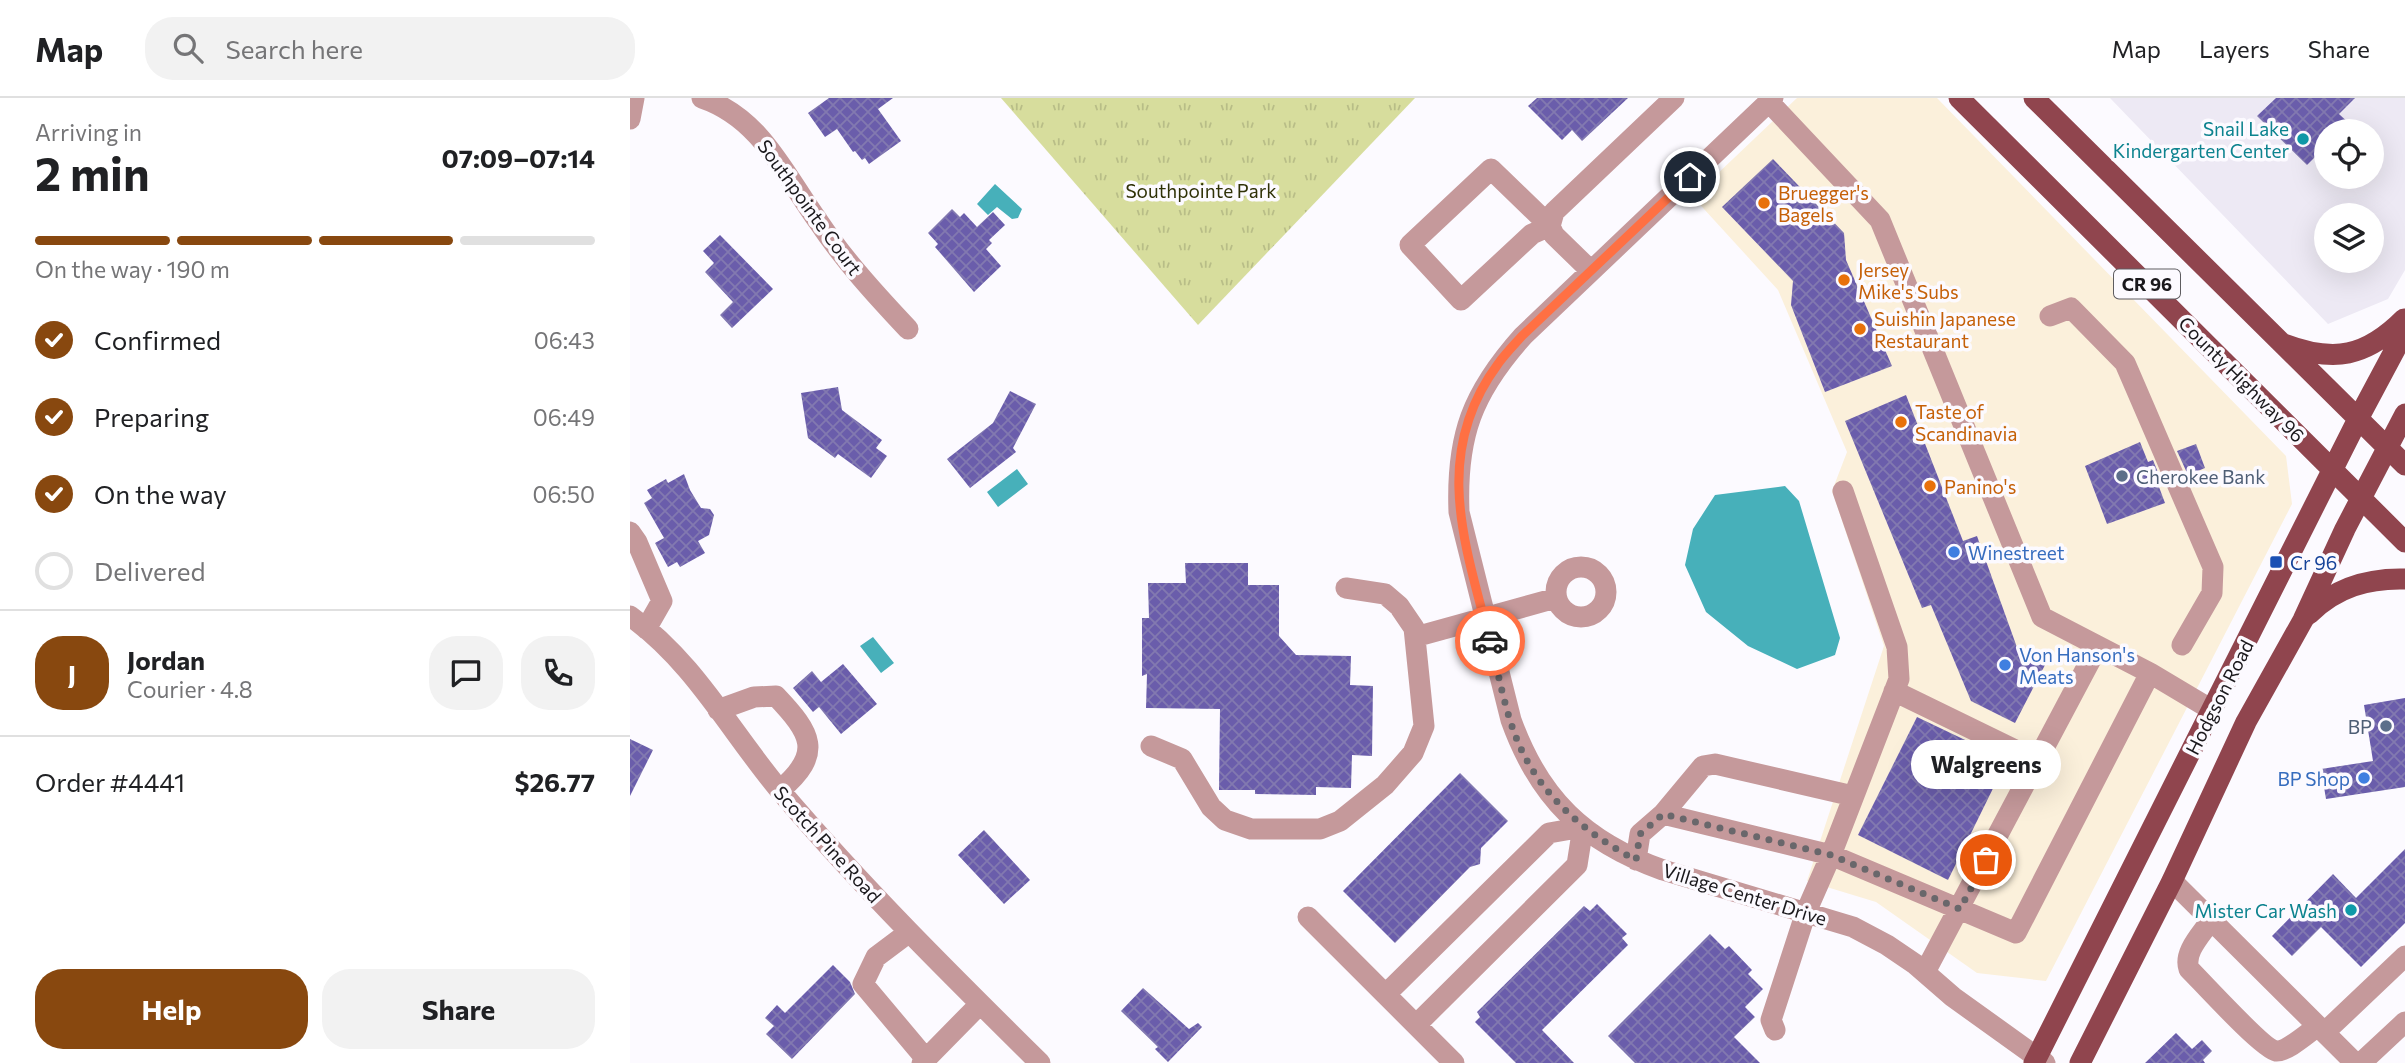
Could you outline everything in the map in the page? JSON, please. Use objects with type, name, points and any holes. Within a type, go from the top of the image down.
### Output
[{"type":"main road","name":"County Highway 96","points":[[1959,98],[2405,542]]},
{"type":"main road","name":"CR 96","points":[[2034,98],[2405,465]]},
{"type":"main road","points":[[2280,342],[2305,352],[2342,355],[2365,349],[2386,338],[2405,318]]},
{"type":"main road","name":"Hodgson Road","points":[[2039,1061],[2212,710],[2405,331]]},
{"type":"main road","name":"Hodgson Road","points":[[2080,1063],[2172,881],[2246,722],[2303,621],[2361,498],[2405,414]]},
{"type":"main road","points":[[2303,621],[2322,602],[2342,590],[2365,581],[2405,579]]},
{"type":"street","points":[[630,119],[634,98]]},
{"type":"street","name":"Southpointe Court","points":[[702,98],[731,113],[751,128],[770,148],[817,221],[853,268],[908,329]]},
{"type":"street","points":[[1550,226],[1553,212],[1674,98]]},
{"type":"street","points":[[1771,100],[1880,220],[2042,617],[2150,673],[2212,710]]},
{"type":"street","name":"Village Center Drive","points":[[1771,100],[1522,336],[1498,364],[1480,392],[1468,422],[1459,463],[1459,512],[1511,720],[1523,753],[1538,779],[1583,827],[1609,846],[1636,860],[1853,927],[1925,972],[1953,997],[2039,1061]]},
{"type":"street","points":[[1550,226],[1532,234],[1461,300],[1410,245],[1491,169],[1550,226],[1554,236],[1591,271]]},
{"type":"street","points":[[2050,316],[2071,307],[2125,363],[2213,567],[2212,593],[2182,645]]},
{"type":"street","points":[[1775,1030],[1771,1020],[1806,912],[1899,679],[1897,647],[1843,491]]},
{"type":"street","points":[[630,532],[637,542],[662,601],[638,622]]},
{"type":"street","points":[[1151,746],[1182,759],[1211,807],[1225,820],[1251,829],[1320,829],[1340,821],[1385,785],[1413,753],[1424,726],[1414,628],[1399,606],[1385,594],[1346,588]]},
{"type":"street","points":[[1415,636],[1556,598]]},
{"type":"street","name":"Scotch Pine Road","points":[[638,622],[684,665],[780,790],[842,863],[908,933],[1040,1063]]},
{"type":"street","points":[[1925,972],[2098,646]]},
{"type":"street","points":[[1663,814],[1831,855],[2016,933],[2150,673]]},
{"type":"street","points":[[1894,691],[2038,761]]},
{"type":"street","points":[[718,710],[754,697],[776,696],[800,723],[809,749],[799,774],[780,790]]},
{"type":"street","points":[[1636,860],[1640,834],[1663,814],[1703,766],[1715,764],[1853,796]]},
{"type":"street","points":[[1386,994],[1549,833],[1583,827],[1577,865],[1416,1025]]},
{"type":"street","points":[[2172,881],[2355,1063]]},
{"type":"street","points":[[1308,918],[1454,1063]]},
{"type":"street","points":[[2211,920],[2193,946],[2187,962],[2189,969],[2267,1047],[2276,1051],[2285,1050],[2321,1029],[2405,956]]},
{"type":"street","points":[[908,933],[876,957],[863,984],[924,1061],[980,1004]]},
{"type":"street","points":[[2361,1063],[2405,1022]]},
{"type":"shaded area","points":[[1797,98],[1937,98],[2286,456],[2292,504],[2046,981],[1977,973],[1876,902],[1807,881],[1884,646],[1832,491],[1847,452],[1778,290],[1693,197]]},
{"type":"shaded area","points":[[2110,98],[2405,98],[2405,270],[2388,299],[2328,324]]},
{"type":"green space","name":"Southpointe Park","points":[[1001,98],[1415,98],[1198,325]]},
{"type":"water","points":[[995,184],[1022,209],[1018,218],[1012,219],[997,207],[988,215],[977,204]]},
{"type":"water","points":[[1017,469],[1028,484],[998,507],[987,492]]},
{"type":"water","points":[[1785,486],[1799,501],[1840,638],[1835,655],[1797,669],[1748,646],[1706,612],[1685,565],[1693,529],[1715,495]]},
{"type":"water","points":[[873,637],[894,663],[881,673],[860,646]]},
{"type":"building","points":[[829,98],[893,98],[878,109],[901,141],[869,164],[865,158],[862,160],[837,129],[825,137],[808,113]]},
{"type":"building","points":[[1537,98],[1628,98],[1582,141],[1572,130],[1562,140],[1528,106]]},
{"type":"building","name":"Snail Lake Kindergarten Center","points":[[2276,98],[2355,98],[2339,114],[2345,119],[2314,119],[2314,158],[2307,165],[2257,116]]},
{"type":"building","points":[[1773,159],[1844,233],[1846,260],[1892,366],[1825,392],[1791,305],[1793,281],[1722,207]]},
{"type":"building","points":[[952,209],[960,217],[964,213],[977,227],[993,212],[1005,225],[989,240],[992,243],[986,249],[1001,266],[974,292],[935,247],[938,244],[928,233]]},
{"type":"building","points":[[720,235],[773,289],[732,328],[720,315],[733,302],[705,272],[714,263],[703,251]]},
{"type":"building","points":[[838,387],[842,410],[882,440],[876,448],[887,456],[871,478],[838,454],[835,458],[808,438],[801,393]]},
{"type":"building","points":[[1010,391],[1036,404],[1013,448],[1016,452],[970,488],[947,459],[993,423]]},
{"type":"building","points":[[1906,395],[1963,541],[1977,536],[2019,653],[2045,665],[2015,723],[1971,701],[1931,605],[1922,608],[1845,421]]},
{"type":"building","name":"Cherokee Bank","points":[[2140,442],[2148,462],[2153,460],[2163,485],[2159,487],[2165,503],[2107,524],[2085,466]]},
{"type":"building","points":[[2196,444],[2205,468],[2188,475],[2177,451]]},
{"type":"building","points":[[684,474],[701,508],[710,509],[714,515],[709,535],[698,541],[705,553],[680,567],[677,562],[668,567],[655,543],[664,538],[644,503],[652,498],[647,490],[666,479],[668,483]]},
{"type":"building","points":[[1185,563],[1248,563],[1248,585],[1279,585],[1279,636],[1296,655],[1351,656],[1350,685],[1373,686],[1372,756],[1352,755],[1351,788],[1316,787],[1316,795],[1255,794],[1255,790],[1219,790],[1220,709],[1146,708],[1147,674],[1142,676],[1142,618],[1149,618],[1148,583],[1186,583]]},
{"type":"building","points":[[843,664],[877,704],[841,734],[819,707],[813,712],[793,688],[812,671],[821,682]]},
{"type":"building","points":[[2405,698],[2405,787],[2326,799],[2321,769],[2373,761],[2364,705]]},
{"type":"building","points":[[1917,717],[2007,760],[1948,880],[1858,835]]},
{"type":"building","points":[[630,739],[653,750],[630,796]]},
{"type":"building","points":[[1460,773],[1508,821],[1481,848],[1480,864],[1470,867],[1395,943],[1343,891]]},
{"type":"building","points":[[984,830],[1030,880],[1004,904],[958,855]]},
{"type":"building","name":"Mister Car Wash","points":[[2405,849],[2405,923],[2361,967],[2321,927],[2292,956],[2272,936],[2333,874],[2356,898]]},
{"type":"building","points":[[1597,904],[1627,934],[1622,938],[1628,945],[1542,1030],[1574,1063],[1516,1063],[1475,1022],[1480,1017],[1477,1012],[1584,906],[1590,911]]},
{"type":"building","points":[[1710,934],[1725,949],[1729,946],[1752,970],[1748,974],[1763,989],[1745,1007],[1755,1017],[1734,1037],[1760,1063],[1635,1063],[1608,1036]]},
{"type":"building","points":[[833,965],[850,982],[855,994],[792,1059],[766,1034],[774,1026],[765,1018],[777,1005],[785,1013]]},
{"type":"building","points":[[1143,988],[1189,1029],[1198,1023],[1202,1027],[1168,1062],[1155,1049],[1158,1047],[1121,1011]]},
{"type":"building","points":[[2176,1033],[2192,1049],[2202,1040],[2212,1051],[2203,1060],[2205,1063],[2145,1063]]},
{"type":"way so far","points":[[1490,641],[1511,720],[1523,753],[1538,779],[1583,827],[1609,846],[1636,860],[1640,834],[1663,814],[1831,855],[1960,909],[1986,860]]},
{"type":"place","name":"Snail Lake Kindergarten Center","points":[[2303,139]]},
{"type":"place","name":"Bruegger's Bagels","points":[[1764,203]]},
{"type":"place","name":"Jersey Mike's Subs","points":[[1844,280]]},
{"type":"place","name":"Suishin Japanese Restaurant","points":[[1860,329]]},
{"type":"place","name":"Taste of Scandinavia","points":[[1901,422]]},
{"type":"place","name":"Cherokee Bank","points":[[2122,476]]},
{"type":"place","name":"Panino's","points":[[1930,486]]},
{"type":"place","name":"Winestreet","points":[[1954,552]]},
{"type":"place","name":"Cr 96","points":[[2276,562]]},
{"type":"place","name":"Von Hanson's Meats","points":[[2005,665]]},
{"type":"place","name":"BP","points":[[2386,726]]},
{"type":"place","name":"BP Shop","points":[[2364,778]]},
{"type":"place","name":"Walgreens","points":[[1986,860]]},
{"type":"place","name":"Mister Car Wash","points":[[2351,910]]},
{"type":"route","points":[[1490,641],[1459,512],[1460,453],[1480,392],[1498,364],[1522,336],[1690,177]]}]
